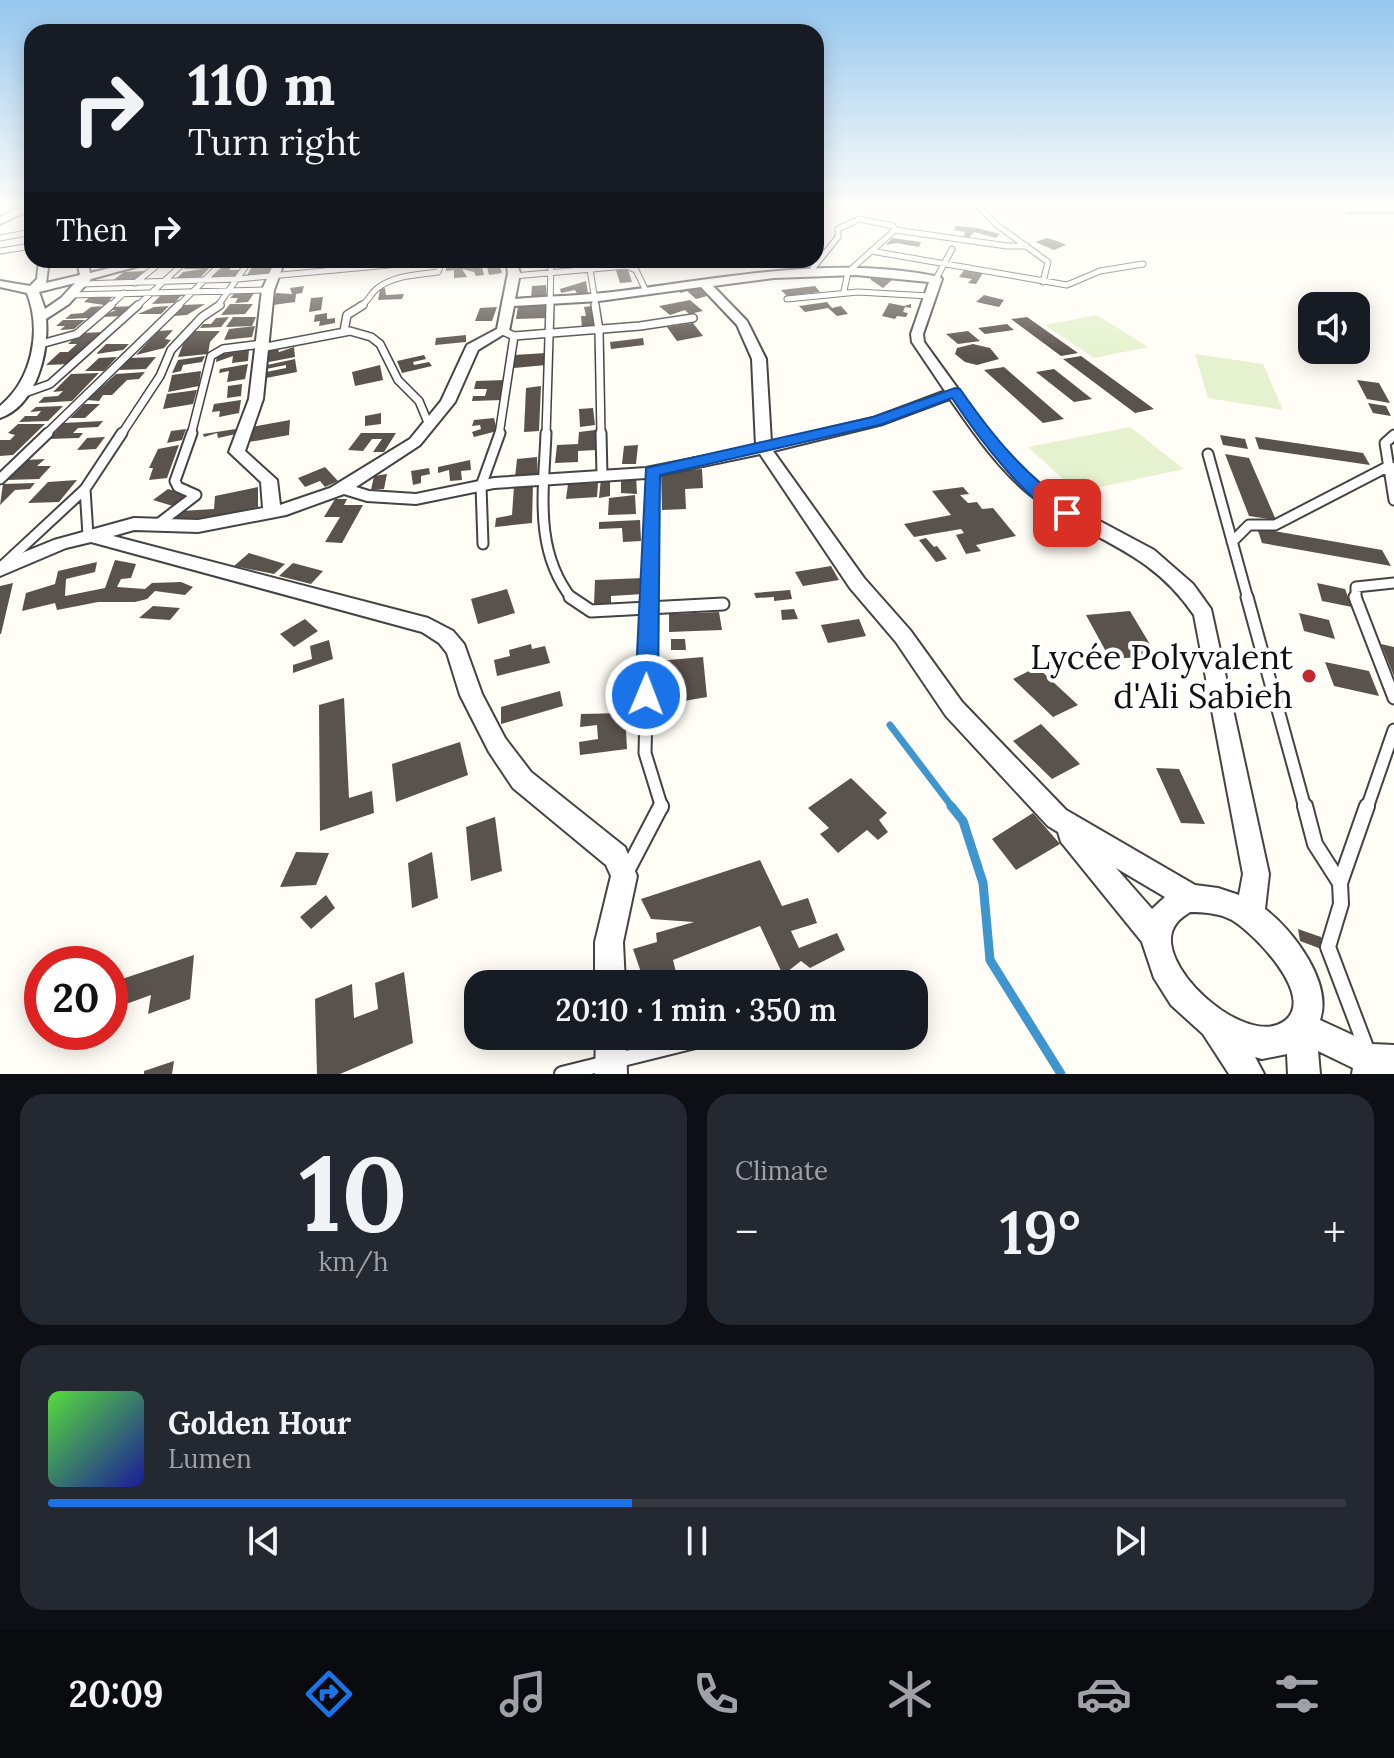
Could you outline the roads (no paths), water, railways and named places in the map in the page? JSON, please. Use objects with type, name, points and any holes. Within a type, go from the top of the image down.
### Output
[{"type":"street","points":[[32,290],[43,280],[44,268]]},
{"type":"street","points":[[83,268],[84,281]]},
{"type":"street","points":[[0,284],[32,290],[84,281],[110,268]]},
{"type":"street","points":[[272,511],[269,480],[237,452],[256,399],[271,283],[277,268]]},
{"type":"street","points":[[0,568],[88,535],[134,524],[198,526],[272,511],[343,488],[415,442],[448,402],[472,348],[508,334],[512,268]]},
{"type":"street","points":[[508,303],[595,297],[703,282],[814,273],[879,274],[892,271],[936,280],[917,334],[918,342],[987,440],[1033,488],[1067,513],[1112,533],[1161,562],[1192,595],[1204,614],[1256,874],[1250,915]]},
{"type":"street","points":[[40,318],[84,281]]},
{"type":"street","points":[[703,282],[743,324],[759,359],[764,449],[857,583],[903,636],[954,709],[1057,818],[1156,936]]},
{"type":"street","points":[[0,414],[22,394],[41,344],[38,303],[32,290]]},
{"type":"street","points":[[343,488],[367,496],[416,499],[481,486],[652,472],[878,421],[955,392]]},
{"type":"street","points":[[88,535],[428,626],[446,637],[457,650],[471,695],[497,745],[522,780],[616,856],[624,876],[609,942],[610,970]]},
{"type":"street","points":[[1057,818],[1192,898],[1227,903],[1250,915],[1273,934],[1292,957],[1304,983],[1308,1007],[1301,1027],[1304,1074]]},
{"type":"street","points":[[1192,898],[1170,905],[1160,918],[1156,936],[1159,957],[1170,980],[1188,1003],[1210,1022],[1235,1036],[1263,1043],[1286,1040],[1301,1027]]},
{"type":"street","points":[[1210,1022],[1248,1074]]},
{"type":"street","points":[[1301,1027],[1378,1065]]},
{"type":"lane","points":[[844,291],[848,272],[866,255]]},
{"type":"lane","points":[[880,255],[936,280]]},
{"type":"lane","points":[[936,280],[949,255]]},
{"type":"lane","points":[[1039,255],[1048,262],[1043,282]]},
{"type":"lane","points":[[787,299],[844,291],[895,290],[936,280],[1067,285],[1100,271],[1143,264]]},
{"type":"lane","points":[[41,344],[77,334],[154,268]]},
{"type":"lane","points":[[22,394],[50,384],[179,268]]},
{"type":"lane","points":[[0,479],[217,268]]},
{"type":"lane","points":[[0,568],[85,489],[160,376],[171,350],[202,317],[222,303],[245,268]]},
{"type":"lane","points":[[70,295],[231,291],[330,268]]},
{"type":"lane","points":[[344,331],[347,315],[369,301],[375,289],[400,277],[440,272],[441,268]]},
{"type":"lane","points":[[512,268],[551,273],[602,268]]},
{"type":"lane","points":[[551,268],[543,535],[556,574],[577,606],[591,611],[723,604]]},
{"type":"lane","points":[[631,268],[636,270],[646,291]]},
{"type":"lane","points":[[813,268],[814,273]]},
{"type":"lane","points":[[590,269],[599,330],[602,475]]},
{"type":"lane","points":[[84,281],[238,279],[271,283]]},
{"type":"lane","points":[[483,544],[481,486],[500,433],[508,334],[599,330],[693,318]]},
{"type":"lane","points":[[158,524],[196,495],[178,487],[175,481],[196,421],[211,356],[223,349],[262,346],[344,331],[371,337],[380,344],[398,380],[419,401],[429,425]]},
{"type":"lane","points":[[1394,435],[1385,443],[1394,500]]},
{"type":"lane","points":[[1208,454],[1315,844],[1340,883]]},
{"type":"lane","points":[[1232,542],[1249,525],[1275,525],[1391,467]]},
{"type":"lane","points":[[624,876],[662,809],[645,753],[652,472]]},
{"type":"lane","points":[[85,489],[88,535]]},
{"type":"lane","points":[[1394,583],[1356,587],[1354,593],[1394,698]]},
{"type":"lane","points":[[1378,1065],[1328,947],[1341,904],[1340,883],[1394,730]]},
{"type":"lane","points":[[562,1074],[611,1057],[646,1050]]},
{"type":"waterway","points":[[890,725],[953,808]]},
{"type":"waterway","points":[[951,806],[963,821],[983,883],[990,960],[1061,1074]]},
{"type":"place","name":"Lycée Polyvalent d'Ali Sabieh","points":[[1309,676]]}]
